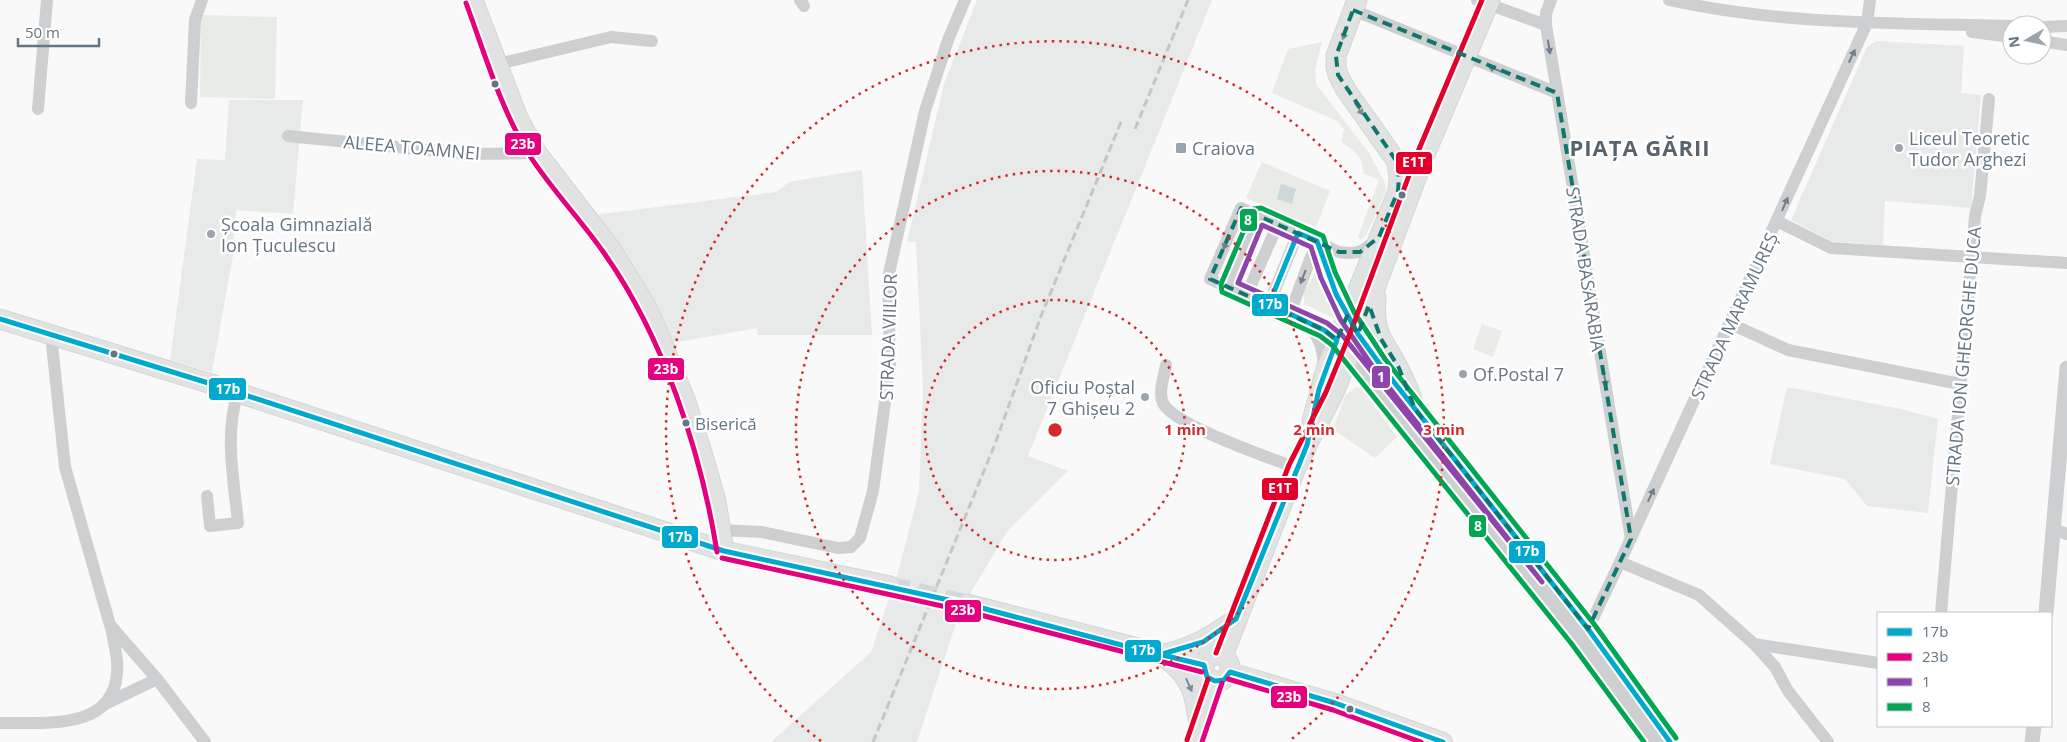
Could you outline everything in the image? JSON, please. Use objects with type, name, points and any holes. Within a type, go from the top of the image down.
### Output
[{"type":"main road","points":[[473,0],[518,118],[537,153],[611,249],[646,306],[686,402],[716,502],[724,551]]},
{"type":"main road","points":[[1196,735],[1222,670],[1236,619],[1296,468],[1333,395],[1349,357],[1424,157],[1467,57],[1485,2]]},
{"type":"main road","points":[[1307,445],[1319,389],[1326,369],[1398,191],[1397,162],[1346,90],[1336,66],[1336,56],[1355,5]]},
{"type":"main road","points":[[1397,162],[1424,157]]},
{"type":"main road","points":[[1376,284],[1374,315],[1380,339],[1399,368],[1416,409]]},
{"type":"main road","points":[[0,319],[238,392],[724,551],[890,586]]},
{"type":"main road","points":[[967,604],[1159,655],[1204,665],[1207,677],[1222,670],[1335,703],[1443,742]]},
{"type":"main road","points":[[1159,655],[1203,642],[1236,619]]},
{"type":"main road","points":[[1159,655],[1176,666],[1188,680],[1197,708],[1196,735]]},
{"type":"street","points":[[38,109],[47,0]]},
{"type":"street","points":[[191,103],[195,20],[202,0]]},
{"type":"street","name":"STRADA VIILOR","points":[[720,530],[762,532],[838,548],[851,547],[860,538],[873,491],[890,365],[888,278],[925,111],[948,40],[965,0]]},
{"type":"street","name":"STRADA BASARABIA","points":[[1551,0],[1546,14],[1546,25],[1631,539]]},
{"type":"street","points":[[1669,0],[1739,14],[1867,23],[2002,26]]},
{"type":"street","name":"STRADA MARAMUREȘ","points":[[1583,633],[1631,539],[1867,23],[1870,0]]},
{"type":"street","points":[[1485,2],[1546,25]]},
{"type":"street","points":[[1355,5],[1467,57],[1557,93]]},
{"type":"street","points":[[1912,24],[2002,36]]},
{"type":"street","points":[[2052,27],[2067,26]]},
{"type":"street","points":[[498,64],[611,36],[652,41]]},
{"type":"street","points":[[2052,43],[2067,45]]},
{"type":"street","name":"STRADA ION GHEORGHE DUCA","points":[[1941,612],[1975,216],[1980,196],[1989,99]]},
{"type":"street","name":"ALEEA TOAMNEI","points":[[288,136],[466,154],[537,153]]},
{"type":"street","points":[[1380,237],[1353,255],[1339,252],[1241,208],[1210,278],[1290,313],[1324,330],[1337,340],[1349,357],[1583,633],[1670,742]]},
{"type":"street","points":[[1228,287],[1258,215]]},
{"type":"street","points":[[1777,221],[1831,248],[2067,263]]},
{"type":"street","points":[[1247,294],[1278,224]]},
{"type":"street","points":[[1269,304],[1298,233]]},
{"type":"street","points":[[1290,313],[1317,241]]},
{"type":"street","points":[[1317,241],[1328,275],[1347,316],[1358,334],[1583,633],[1653,742]]},
{"type":"street","points":[[1310,323],[1321,346],[1326,369]]},
{"type":"street","points":[[1730,324],[1788,350],[1960,384]]},
{"type":"street","points":[[51,335],[65,467],[110,625],[118,672],[114,690],[104,705]]},
{"type":"street","points":[[1166,365],[1161,391],[1163,403],[1168,409],[1189,424],[1296,468]]},
{"type":"street","points":[[2046,612],[2060,532],[2067,368]]},
{"type":"street","points":[[207,496],[210,526],[238,523],[230,449],[232,409],[238,392]]},
{"type":"street","points":[[1620,562],[1699,595],[1754,644],[1775,667],[1788,691],[1828,742]]},
{"type":"street","points":[[110,625],[157,679],[205,742]]},
{"type":"street","points":[[1754,644],[1877,664]]},
{"type":"street","points":[[0,722],[78,719],[157,679]]},
{"type":"street","points":[[2032,742],[2034,727]]},
{"type":"highlighted area","points":[[1353,10],[1557,93],[1631,539],[1588,629],[1415,409],[1399,368],[1381,339],[1369,305],[1358,334],[1347,316],[1337,340],[1324,330],[1210,279],[1241,208],[1339,252],[1360,252],[1379,237],[1398,191],[1399,178],[1397,162],[1338,75],[1336,56]]},
{"type":"shaded area","points":[[977,0],[1212,0],[1028,456],[1068,471],[1008,530],[960,611],[917,742],[771,742],[871,652],[900,565],[919,491],[923,388],[916,242],[907,242],[944,84]]},
{"type":"shaded area","points":[[201,15],[277,17],[275,99],[200,97]]},
{"type":"shaded area","name":"Liceul Teoretic Tudor Arghezi","points":[[1876,41],[1964,46],[1961,93],[1981,95],[1971,208],[1885,201],[1883,245],[1831,241],[1791,220],[1867,47]]},
{"type":"shaded area","points":[[1322,42],[1315,69],[1316,84],[1369,153],[1385,183],[1386,190],[1366,235],[1361,240],[1358,237],[1379,180],[1363,173],[1360,158],[1341,142],[1344,129],[1337,121],[1272,93],[1288,49]]},
{"type":"shaded area","name":"Școala Gimnazială Ion Țuculescu","points":[[229,100],[303,100],[293,214],[236,210],[233,255],[212,372],[170,360],[197,159],[225,160]]},
{"type":"shaded area","points":[[1262,162],[1330,191],[1316,227],[1246,198]]},
{"type":"shaded area","points":[[862,170],[872,335],[758,335],[757,328],[667,344],[643,282],[593,215],[776,192],[789,182]]},
{"type":"shaded area","points":[[1281,184],[1296,189],[1292,204],[1277,199]]},
{"type":"shaded area","points":[[1315,273],[1320,273],[1322,276],[1340,312],[1338,319],[1304,304],[1304,291]]},
{"type":"shaded area","points":[[1482,324],[1502,331],[1493,357],[1473,349]]},
{"type":"shaded area","points":[[1356,387],[1361,388],[1397,437],[1375,458],[1333,429],[1345,396]]},
{"type":"shaded area","points":[[1787,387],[1901,409],[1938,419],[1928,513],[1867,506],[1845,479],[1770,464]]},
{"type":"tunnel","points":[[890,586],[967,604]]},
{"type":"railway","points":[[1135,129],[1188,0]]},
{"type":"railway","points":[[873,742],[995,444],[1041,316],[1121,122]]},
{"type":"transit line","name":"E1T","points":[[1216,653],[1289,465],[1326,392],[1351,331],[1417,154],[1482,0]]},
{"type":"transit line","name":"23b","points":[[466,3],[510,120],[539,169],[604,253],[625,286],[661,358],[677,396],[690,435],[701,475],[717,552]]},
{"type":"transit line","name":"8","points":[[1644,742],[1571,643],[1332,345],[1320,336],[1222,292],[1221,284],[1253,209],[1261,208],[1323,236],[1335,272],[1354,312],[1385,359],[1594,624],[1676,738]]},
{"type":"transit line","name":"1","points":[[1262,225],[1311,247],[1321,278],[1340,319],[1373,367],[1542,582],[1342,335],[1327,323],[1238,283],[1262,225]]},
{"type":"transit line","name":"17b","points":[[0,319],[205,382],[724,551],[967,604],[1159,655],[1203,642],[1236,619],[1307,445],[1319,389],[1337,340],[1324,330],[1269,304],[1298,233],[1317,241],[1336,294],[1358,334],[1379,363],[1588,629],[1670,742]]},
{"type":"transit line","name":"23b","points":[[722,558],[965,611],[1202,672]]},
{"type":"transit line","name":"17b","points":[[1154,653],[1204,665],[1207,677],[1215,681],[1224,680],[1230,672],[1335,703],[1443,742]]},
{"type":"transit line","name":"E1T","points":[[1187,740],[1208,679]]},
{"type":"transit line","name":"23b","points":[[1228,679],[1333,710],[1421,742]]},
{"type":"transit line","name":"23b","points":[[1202,742],[1222,683]]},
{"type":"place","name":"Craiova","points":[[1181,148]]},
{"type":"place","name":"Liceul Teoretic Tudor Arghezi","points":[[1899,148]]},
{"type":"place","name":"Școala Gimnazială Ion Țuculescu","points":[[211,234]]},
{"type":"place","name":"Of.Postal 7","points":[[1463,374]]},
{"type":"place","name":"Oficiu Poștal 7 Ghișeu 2","points":[[1145,397]]},
{"type":"place","name":"Biserică","points":[[686,423]]},
{"type":"district","name":"PIAȚA GĂRII","points":[[1640,147]]}]
